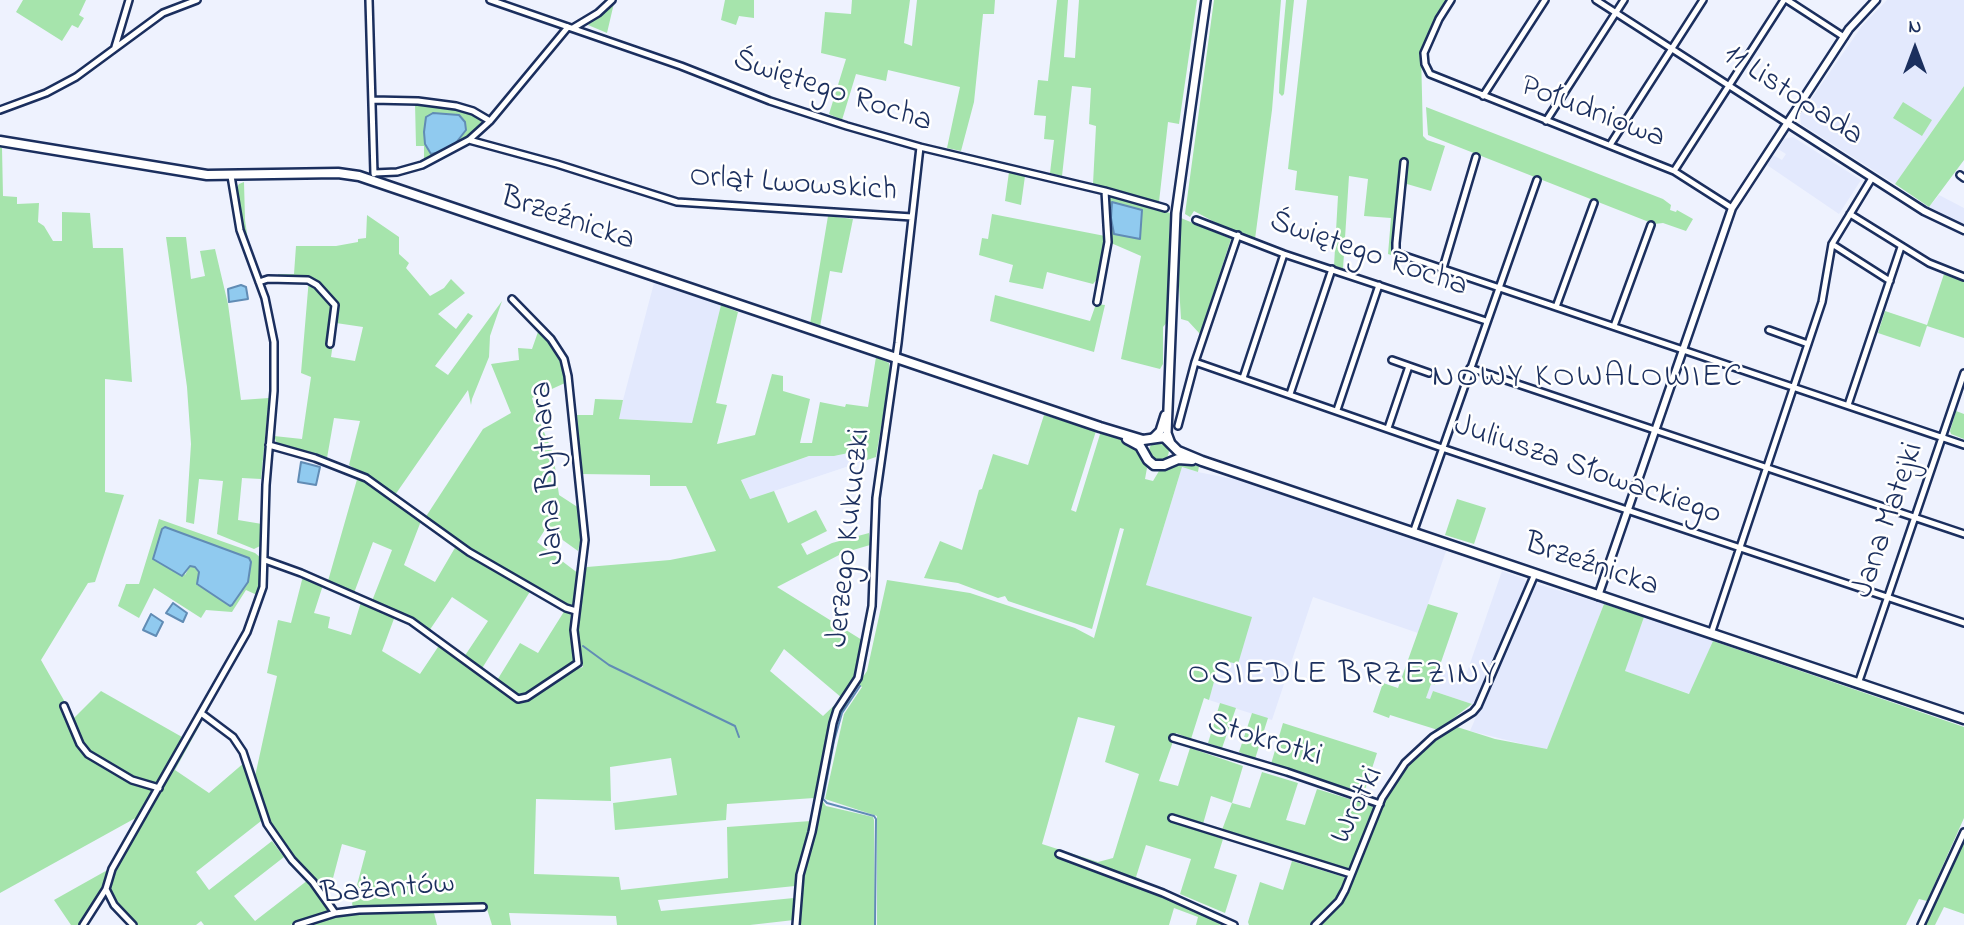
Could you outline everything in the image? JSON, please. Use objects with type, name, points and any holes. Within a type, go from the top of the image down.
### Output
[{"type":"main road","points":[[1169,397],[1160,431],[1146,445],[1145,453],[1154,465],[1169,462],[1173,456],[1172,443],[1167,433],[1169,397],[1176,213],[1206,0]]},
{"type":"main road","name":"Brzeźnicka","points":[[0,141],[188,173],[231,176],[338,173],[373,177],[1103,428],[1138,439],[1152,438]]},
{"type":"main road","name":"Brzeźnicka","points":[[1103,428],[1140,446],[1145,453]]},
{"type":"main road","points":[[1152,438],[1164,437],[1172,443]]},
{"type":"main road","name":"Brzeźnicka","points":[[1172,443],[1181,453],[1202,461],[1964,719]]},
{"type":"main road","name":"Brzeźnicka","points":[[1169,462],[1178,459],[1202,461]]},
{"type":"street","points":[[115,47],[129,0]]},
{"type":"street","points":[[0,110],[47,93],[76,76],[163,13],[197,0]]},
{"type":"street","points":[[369,0],[373,177],[422,165],[469,140],[490,121],[570,27],[598,13],[612,0]]},
{"type":"street","name":"Świętego Rocha","points":[[490,0],[681,65],[770,101],[920,147],[1165,208]]},
{"type":"street","name":"Południowa","points":[[1451,0],[1424,53],[1425,65],[1430,74],[1674,171],[1732,208]]},
{"type":"street","points":[[1483,96],[1545,0]]},
{"type":"street","name":"11 Listopada","points":[[1596,0],[1934,217],[1964,230]]},
{"type":"street","points":[[1546,121],[1624,0]]},
{"type":"street","points":[[1609,145],[1703,0]]},
{"type":"street","points":[[1674,171],[1785,0],[1844,37]]},
{"type":"street","points":[[1598,596],[1732,208],[1844,37],[1876,0]]},
{"type":"street","points":[[372,100],[418,100],[456,106],[473,111],[490,121]]},
{"type":"street","name":"Orląt Lwowskich","points":[[469,140],[694,205],[912,217]]},
{"type":"street","name":"Jerzego Kukuczki","points":[[796,925],[800,875],[812,832],[833,723],[837,710],[858,678],[872,606],[876,498],[920,147]]},
{"type":"street","points":[[1443,268],[1476,156]]},
{"type":"street","points":[[1404,162],[1396,251],[1399,254],[1964,444]]},
{"type":"street","points":[[83,925],[106,889],[112,869],[253,618],[262,594],[274,391],[274,342],[271,318],[240,230],[231,176]]},
{"type":"street","points":[[1711,634],[1825,291],[1832,244],[1872,178]]},
{"type":"street","points":[[1413,533],[1537,180]]},
{"type":"street","points":[[1097,302],[1108,242],[1105,191]]},
{"type":"street","points":[[1556,307],[1594,203]]},
{"type":"street","points":[[1850,214],[1928,263],[1964,277]]},
{"type":"street","name":"Świętego Rocha","points":[[1196,220],[1284,254],[1486,321]]},
{"type":"street","points":[[1614,326],[1651,225]]},
{"type":"street","points":[[1178,426],[1195,362],[1238,235]]},
{"type":"street","points":[[1832,244],[1890,281]]},
{"type":"street","points":[[1848,405],[1900,247]]},
{"type":"street","points":[[1243,378],[1284,254]]},
{"type":"street","points":[[1290,394],[1332,269]]},
{"type":"street","points":[[259,282],[268,279],[308,280],[317,285],[335,304],[330,344]]},
{"type":"street","points":[[1337,410],[1379,285]]},
{"type":"street","name":"Jana Bytnara","points":[[265,560],[411,621],[518,699],[527,698],[578,663],[574,636],[585,540],[566,367],[561,352],[551,339],[512,299]]},
{"type":"street","points":[[1769,330],[1808,344]]},
{"type":"street","points":[[1392,360],[1429,373]]},
{"type":"street","name":"Juliusza Słowackiego","points":[[1195,362],[1964,623]]},
{"type":"street","points":[[1388,428],[1409,366]]},
{"type":"street","points":[[1470,368],[1964,534]]},
{"type":"street","name":"Jana Matejki","points":[[1858,684],[1964,373]]},
{"type":"street","points":[[269,445],[315,458],[366,478],[470,552],[566,608],[576,611]]},
{"type":"street","name":"Wrotki","points":[[1315,925],[1339,901],[1391,783],[1416,752],[1478,706],[1535,574]]},
{"type":"street","points":[[64,706],[80,744],[88,754],[132,780],[159,788]]},
{"type":"street","points":[[201,713],[233,737],[243,752],[267,824],[335,913]]},
{"type":"street","name":"Stokrotki","points":[[1174,738],[1380,804]]},
{"type":"street","points":[[1171,818],[1351,874]]},
{"type":"street","points":[[1921,925],[1964,832]]},
{"type":"street","points":[[1059,854],[1163,893],[1234,925]]},
{"type":"street","points":[[106,889],[114,905],[133,925]]},
{"type":"street","name":"Bażantów","points":[[297,925],[335,913],[411,907],[483,906]]},
{"type":"shaded area","points":[[1887,0],[1964,0],[1964,86],[1895,184],[1801,124],[1800,115],[1862,26]]},
{"type":"shaded area","points":[[1793,137],[1861,180],[1839,214],[1767,165],[1773,155],[1782,160],[1786,154],[1778,149],[1784,139]]},
{"type":"shaded area","points":[[1939,195],[1964,208],[1964,225],[1939,215],[1929,207]]},
{"type":"shaded area","points":[[654,283],[721,305],[692,423],[618,419]]},
{"type":"shaded area","points":[[858,451],[861,462],[750,499],[741,479],[810,456],[834,456]]},
{"type":"shaded area","points":[[1182,467],[1238,480],[1446,551],[1418,633],[1313,597],[1272,720],[1209,700],[1220,659],[1238,664],[1184,597],[1146,585]]},
{"type":"shaded area","points":[[1502,571],[1524,579],[1529,585],[1497,657],[1487,668],[1485,683],[1477,700],[1472,704],[1433,691],[1430,699],[1426,698],[1441,669],[1465,678]]},
{"type":"shaded area","points":[[1537,584],[1604,604],[1547,750],[1470,731],[1531,589]]},
{"type":"shaded area","points":[[1644,617],[1713,641],[1690,694],[1624,671]]},
{"type":"green space","points":[[23,0],[86,0],[79,15],[84,18],[78,28],[72,25],[62,41],[16,12]]},
{"type":"green space","points":[[725,0],[754,0],[754,18],[739,16],[736,25],[721,20]]},
{"type":"green space","points":[[852,0],[910,0],[904,43],[912,46],[917,0],[995,0],[994,14],[983,14],[974,102],[961,151],[947,148],[960,87],[888,70],[886,81],[856,74],[842,120],[829,114],[846,59],[821,53],[825,12],[851,14]]},
{"type":"green space","points":[[1057,0],[1068,0],[1064,57],[1075,58],[1079,0],[1197,0],[1179,124],[1168,122],[1159,202],[1093,184],[1096,126],[1089,124],[1091,88],[1072,86],[1062,176],[1050,173],[1054,140],[1044,139],[1046,116],[1034,115],[1038,80],[1048,81]]},
{"type":"green space","points":[[1214,0],[1281,0],[1272,110],[1255,239],[1235,233],[1194,211],[1190,217],[1185,214]]},
{"type":"green space","points":[[1286,0],[1294,0],[1282,96],[1279,93],[1280,65]]},
{"type":"green space","points":[[1307,0],[1446,0],[1421,53],[1423,136],[1445,146],[1431,191],[1407,184],[1405,190],[1400,192],[1391,255],[1388,254],[1391,218],[1364,216],[1368,179],[1349,176],[1343,269],[1334,266],[1338,196],[1295,190],[1297,171],[1288,169]]},
{"type":"green space","points":[[614,3],[607,33],[588,25]]},
{"type":"green space","points":[[1964,86],[1964,160],[1929,207],[1895,184]]},
{"type":"green space","points":[[1903,102],[1932,120],[1922,136],[1893,118]]},
{"type":"green space","points":[[415,103],[462,110],[475,115],[482,124],[459,144],[424,159],[424,146],[416,146]]},
{"type":"green space","points":[[1426,107],[1663,199],[1671,205],[1670,210],[1677,210],[1693,219],[1686,231],[1663,223],[1654,224],[1428,135]]},
{"type":"green space","points":[[0,147],[3,196],[17,197],[17,204],[39,203],[38,222],[44,226],[53,241],[62,241],[62,212],[90,213],[93,248],[123,248],[132,382],[105,379],[105,492],[124,495],[95,582],[88,583],[41,660],[74,718],[101,691],[182,737],[141,815],[0,893]]},
{"type":"green space","points":[[1009,172],[1025,176],[1021,205],[1005,201]]},
{"type":"green space","points":[[244,182],[249,247],[236,201],[236,189]]},
{"type":"green space","points":[[1108,195],[1170,213],[1167,322],[1163,327],[1163,364],[1160,369],[1121,359],[1141,256],[1111,243]]},
{"type":"green space","points":[[992,214],[1105,236],[1106,243],[1098,278],[1093,284],[1047,272],[1043,289],[1009,282],[1013,265],[979,255],[982,238],[988,239]]},
{"type":"green space","points":[[367,215],[399,237],[399,254],[409,263],[406,268],[430,296],[444,288],[451,279],[465,293],[438,314],[456,329],[468,313],[473,316],[435,366],[448,375],[502,301],[490,336],[489,357],[471,405],[468,390],[395,495],[349,465],[360,421],[334,418],[327,458],[283,447],[277,444],[274,436],[302,439],[311,377],[301,373],[309,278],[278,274],[294,274],[296,246],[336,246],[366,238]],"holes":[[[336,323],[363,327],[355,361],[331,357]]]},
{"type":"green space","points":[[828,216],[853,219],[842,273],[830,271],[820,327],[810,324]]},
{"type":"green space","points":[[1181,218],[1231,239],[1200,334],[1188,321],[1181,319],[1178,269]]},
{"type":"green space","points":[[166,237],[186,237],[191,279],[205,276],[200,251],[215,249],[228,304],[241,400],[269,398],[261,479],[242,478],[238,520],[262,524],[262,540],[260,546],[254,549],[217,534],[223,481],[199,479],[194,524],[186,522],[191,444],[187,387]]},
{"type":"green space","points":[[1944,274],[1964,281],[1964,338],[1927,326],[1920,347],[1878,333],[1885,311],[1927,325]]},
{"type":"green space","points":[[995,295],[1090,321],[1096,304],[1105,305],[1094,352],[990,321]]},
{"type":"green space","points":[[721,305],[738,312],[716,403],[727,405],[717,444],[755,435],[772,374],[783,376],[783,391],[810,399],[800,443],[812,443],[820,402],[845,407],[846,404],[868,407],[876,357],[889,363],[890,374],[876,457],[861,462],[858,451],[834,456],[809,456],[741,480],[750,499],[774,491],[788,523],[816,510],[827,531],[801,544],[807,555],[832,543],[869,533],[870,545],[843,553],[777,587],[862,640],[855,682],[858,684],[867,671],[887,580],[970,593],[1075,628],[1094,638],[1124,529],[1120,528],[1092,629],[1008,601],[1005,596],[998,598],[958,583],[924,578],[940,541],[962,550],[979,490],[982,489],[993,454],[1028,465],[1044,415],[1096,431],[1071,510],[1076,512],[1101,431],[1137,447],[1147,468],[1145,479],[1153,481],[1159,471],[1173,462],[1199,466],[1198,472],[1182,467],[1146,585],[1252,617],[1238,664],[1220,660],[1209,700],[1204,698],[1191,739],[1176,733],[1159,781],[1178,786],[1190,748],[1243,766],[1232,803],[1211,796],[1201,831],[1223,839],[1214,868],[1237,875],[1225,913],[1180,894],[1191,859],[1146,845],[1136,877],[1145,881],[1141,888],[1229,925],[1196,925],[1198,917],[1174,908],[1169,925],[877,925],[877,816],[825,799],[844,714],[862,687],[858,685],[838,720],[821,799],[826,806],[873,817],[875,925],[794,925],[794,920],[750,925],[617,925],[616,916],[509,913],[511,925],[492,925],[487,909],[433,909],[437,925],[307,925],[339,915],[356,913],[352,904],[366,851],[342,844],[328,897],[295,860],[272,828],[254,781],[277,676],[267,673],[278,620],[291,623],[303,576],[323,585],[314,613],[330,617],[328,628],[351,635],[361,602],[395,616],[382,651],[420,674],[440,644],[522,701],[527,700],[567,672],[583,667],[575,637],[583,574],[587,567],[670,560],[716,551],[686,486],[650,486],[650,475],[580,474],[577,415],[593,415],[595,399],[623,400],[619,419],[692,423]],"holes":[[[784,649],[842,698],[823,716],[770,671]],[[1078,717],[1115,726],[1105,762],[1139,774],[1113,858],[1098,862],[1042,844]],[[671,758],[677,795],[613,803],[615,830],[726,820],[727,804],[814,798],[811,821],[727,827],[728,878],[621,890],[619,877],[534,874],[536,799],[611,801],[610,767]],[[795,886],[794,898],[661,911],[658,900]]]},
{"type":"green space","points":[[539,329],[559,354],[565,383],[532,398],[553,453],[559,495],[579,508],[582,534],[578,551],[546,528],[537,542],[579,574],[574,605],[571,607],[465,547],[425,518],[483,429],[511,413],[491,364],[519,360],[518,348],[532,349]]},
{"type":"green space","points":[[1956,411],[1964,414],[1964,439],[1951,434],[1950,431]]},
{"type":"green space","points":[[1155,441],[1163,441],[1169,451],[1163,461],[1155,461],[1149,455],[1149,447]]},
{"type":"green space","points":[[358,476],[421,521],[404,565],[435,582],[456,546],[531,590],[481,670],[464,657],[488,621],[452,597],[429,631],[411,619],[372,601],[392,550],[373,542],[354,593],[328,581]]},
{"type":"green space","points":[[1457,499],[1486,508],[1474,544],[1445,535]]},
{"type":"green space","points":[[159,519],[255,553],[261,558],[257,595],[246,590],[232,612],[206,610],[201,618],[154,588],[139,618],[118,606],[126,584],[139,584]],"holes":[[[162,529],[249,558],[251,562],[248,582],[232,604],[197,585],[199,572],[195,567],[190,566],[185,575]]]},
{"type":"green space","points":[[1428,604],[1458,613],[1435,685],[1431,684],[1426,698],[1430,699],[1433,691],[1472,704],[1438,730],[1373,712],[1383,683],[1398,688]]},
{"type":"green space","points":[[1604,604],[1644,617],[1625,671],[1689,694],[1713,641],[1964,727],[1964,818],[1927,901],[1919,899],[1906,925],[1319,925],[1344,898],[1386,794],[1411,759],[1437,737],[1454,726],[1495,739],[1547,749]]},
{"type":"green space","points":[[565,610],[573,614],[572,642],[575,659],[572,666],[526,696],[517,697],[496,682],[520,643],[538,653]]},
{"type":"green space","points":[[1220,703],[1236,708],[1222,748],[1208,743]]},
{"type":"green space","points":[[1252,713],[1268,718],[1255,759],[1239,752]]},
{"type":"green space","points":[[199,723],[175,770],[209,793],[245,762],[261,821],[196,872],[209,890],[272,841],[284,857],[234,896],[255,921],[308,880],[327,904],[327,913],[290,925],[204,925],[201,921],[196,925],[137,925],[115,904],[108,889],[110,878]]},
{"type":"green space","points":[[1283,723],[1377,753],[1364,793],[1271,764]]},
{"type":"green space","points":[[1262,772],[1298,783],[1286,820],[1305,825],[1317,789],[1372,806],[1374,809],[1353,863],[1347,870],[1222,830],[1232,803],[1250,808]]},
{"type":"green space","points":[[1964,840],[1964,914],[1944,907],[1935,925],[1924,925]]},
{"type":"green space","points":[[1292,861],[1344,877],[1342,890],[1312,925],[1249,925],[1260,882],[1283,890]]},
{"type":"green space","points":[[111,868],[92,908],[80,925],[71,925],[54,900]]},
{"type":"water","points":[[433,113],[459,115],[465,122],[466,130],[455,144],[444,151],[431,154],[425,144],[424,132],[426,117]]},
{"type":"water","points":[[1112,202],[1142,210],[1140,239],[1114,234]]},
{"type":"water","points":[[241,285],[246,287],[248,299],[229,302],[228,289]]},
{"type":"water","points":[[301,462],[320,467],[316,485],[298,482]]},
{"type":"water","points":[[165,527],[249,558],[251,562],[248,582],[232,605],[197,584],[199,572],[195,567],[190,566],[182,576],[153,559],[162,529]]},
{"type":"water","points":[[173,603],[187,613],[183,622],[166,613]]},
{"type":"water","points":[[151,614],[163,622],[156,636],[143,630]]},
{"type":"waterway","points":[[583,646],[609,665],[735,726],[739,737]]},
{"type":"waterway","points":[[860,686],[842,713],[823,799],[827,803],[874,816],[876,819],[875,925]]},
{"type":"district","name":"NOWY KOWALOWIEC","points":[[1588,380]]},
{"type":"district","name":"OSIEDLE BRZEZINY","points":[[1343,677]]}]
